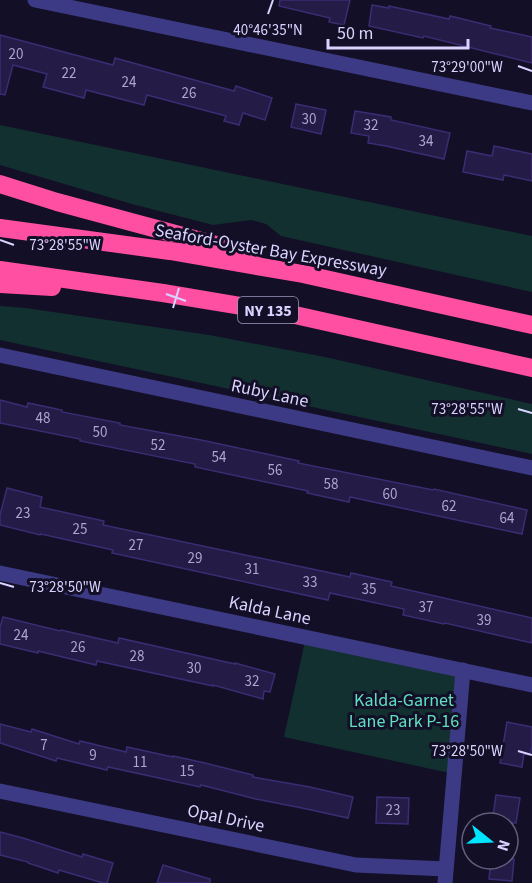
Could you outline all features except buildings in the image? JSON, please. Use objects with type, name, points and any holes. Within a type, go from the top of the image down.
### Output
[{"type":"highway","points":[[0,184],[57,202],[441,304]]},
{"type":"highway","name":"Seaford-Oyster Bay Expressway","points":[[0,228],[159,250],[303,274],[532,325]]},
{"type":"highway","name":"NY 135","points":[[0,270],[163,292],[295,315],[532,368]]},
{"type":"highway","points":[[0,284],[163,292]]},
{"type":"street","points":[[35,0],[532,103]]},
{"type":"street","name":"Ruby Lane","points":[[0,355],[532,468]]},
{"type":"street","name":"Kalda Lane","points":[[0,573],[532,685]]},
{"type":"street","points":[[445,876],[463,670]]},
{"type":"street","name":"Opal Drive","points":[[0,791],[356,865],[445,876]]},
{"type":"green space","points":[[0,125],[532,236],[532,292],[281,236],[266,224],[251,220],[213,225],[0,165]]},
{"type":"green space","points":[[0,306],[209,335],[325,357],[532,404],[532,454],[0,340]]},
{"type":"green space","name":"Kalda-Garnet Lane Park P-16","points":[[306,637],[463,670],[454,774],[284,737]]}]
